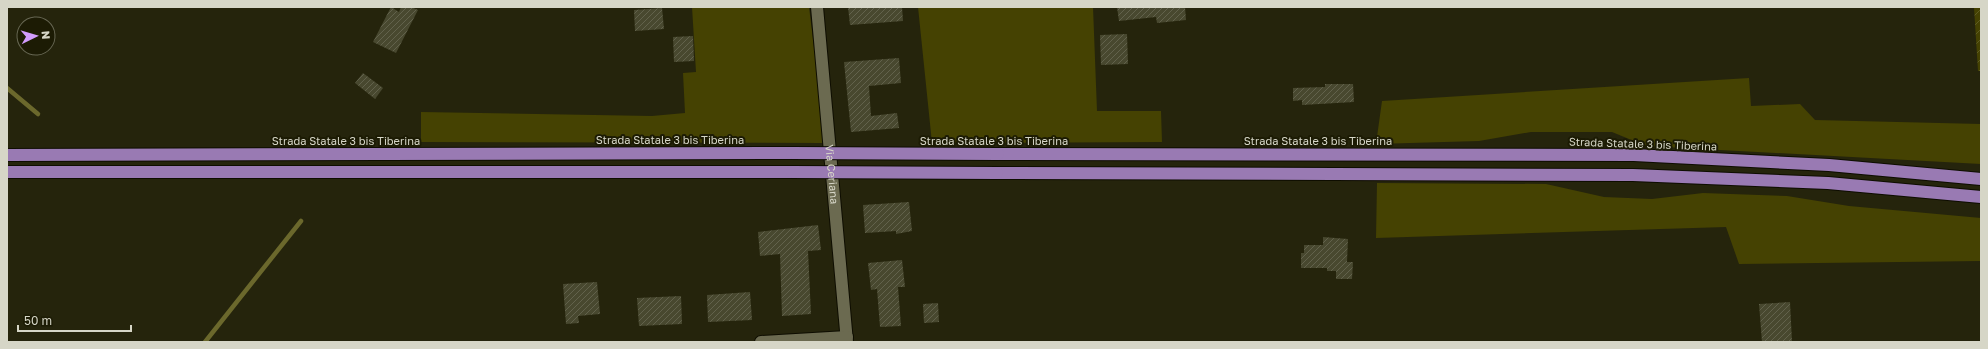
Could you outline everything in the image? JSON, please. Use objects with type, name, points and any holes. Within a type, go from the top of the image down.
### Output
[{"type":"highway","name":"Strada Statale 3 bis Tiberina","points":[[7,155],[792,153],[1634,155],[1829,165],[1981,179]]},
{"type":"highway","points":[[7,172],[792,172],[1633,175],[1828,183],[1981,197]]},
{"type":"street","name":"Via Ceriana","points":[[817,7],[847,339]]},
{"type":"street","points":[[761,342],[847,339]]},
{"type":"shaded area","points":[[692,7],[809,7],[822,112],[823,143],[421,142],[421,112],[652,116],[685,113],[683,73],[696,72]]},
{"type":"shaded area","points":[[918,7],[1093,7],[1097,111],[1161,111],[1162,142],[932,143]]},
{"type":"shaded area","points":[[1974,7],[1981,7],[1981,71],[1978,71]]},
{"type":"shaded area","points":[[1749,78],[1751,106],[1800,104],[1815,120],[1981,124],[1981,164],[1646,146],[1612,132],[1531,132],[1479,141],[1376,144],[1382,101]]},
{"type":"shaded area","points":[[1377,183],[1546,184],[1604,197],[1652,199],[1703,193],[1787,196],[1849,206],[1981,218],[1981,261],[1739,264],[1726,227],[1376,238]]},
{"type":"building","points":[[391,7],[399,12],[401,7],[411,7],[418,10],[396,53],[373,42]]},
{"type":"building","points":[[848,7],[902,7],[903,21],[850,25]]},
{"type":"building","points":[[1117,7],[1185,7],[1186,20],[1157,23],[1156,17],[1119,21]]},
{"type":"building","points":[[662,8],[664,29],[635,31],[634,10]]},
{"type":"building","points":[[1127,34],[1128,64],[1101,65],[1100,35]]},
{"type":"building","points":[[693,36],[694,61],[674,62],[673,37]]},
{"type":"building","points":[[899,58],[901,83],[869,86],[871,116],[897,113],[899,128],[851,132],[844,62]]},
{"type":"building","points":[[363,73],[383,88],[375,99],[355,83]]},
{"type":"building","points":[[1325,84],[1353,84],[1354,102],[1302,105],[1302,100],[1293,101],[1293,88],[1325,87]]},
{"type":"building","points":[[909,202],[912,231],[896,234],[896,231],[865,233],[863,205]]},
{"type":"building","points":[[818,225],[821,250],[808,251],[811,314],[782,316],[780,254],[760,256],[758,232]]},
{"type":"building","points":[[1323,237],[1348,239],[1347,262],[1353,262],[1352,279],[1336,279],[1336,271],[1327,271],[1327,268],[1301,268],[1301,253],[1304,253],[1304,245],[1323,245]]},
{"type":"building","points":[[902,260],[905,287],[898,287],[901,326],[880,327],[877,289],[871,290],[868,263]]},
{"type":"building","points":[[597,282],[600,314],[578,316],[579,323],[566,324],[563,284]]},
{"type":"building","points":[[750,292],[752,320],[708,322],[707,295]]},
{"type":"building","points":[[681,296],[682,324],[639,326],[637,298]]},
{"type":"building","points":[[1790,302],[1792,342],[1762,342],[1759,304]]},
{"type":"building","points":[[938,303],[939,322],[924,323],[923,304]]},
{"type":"waterway","points":[[7,88],[38,114]]},
{"type":"waterway","points":[[205,342],[301,221]]}]
